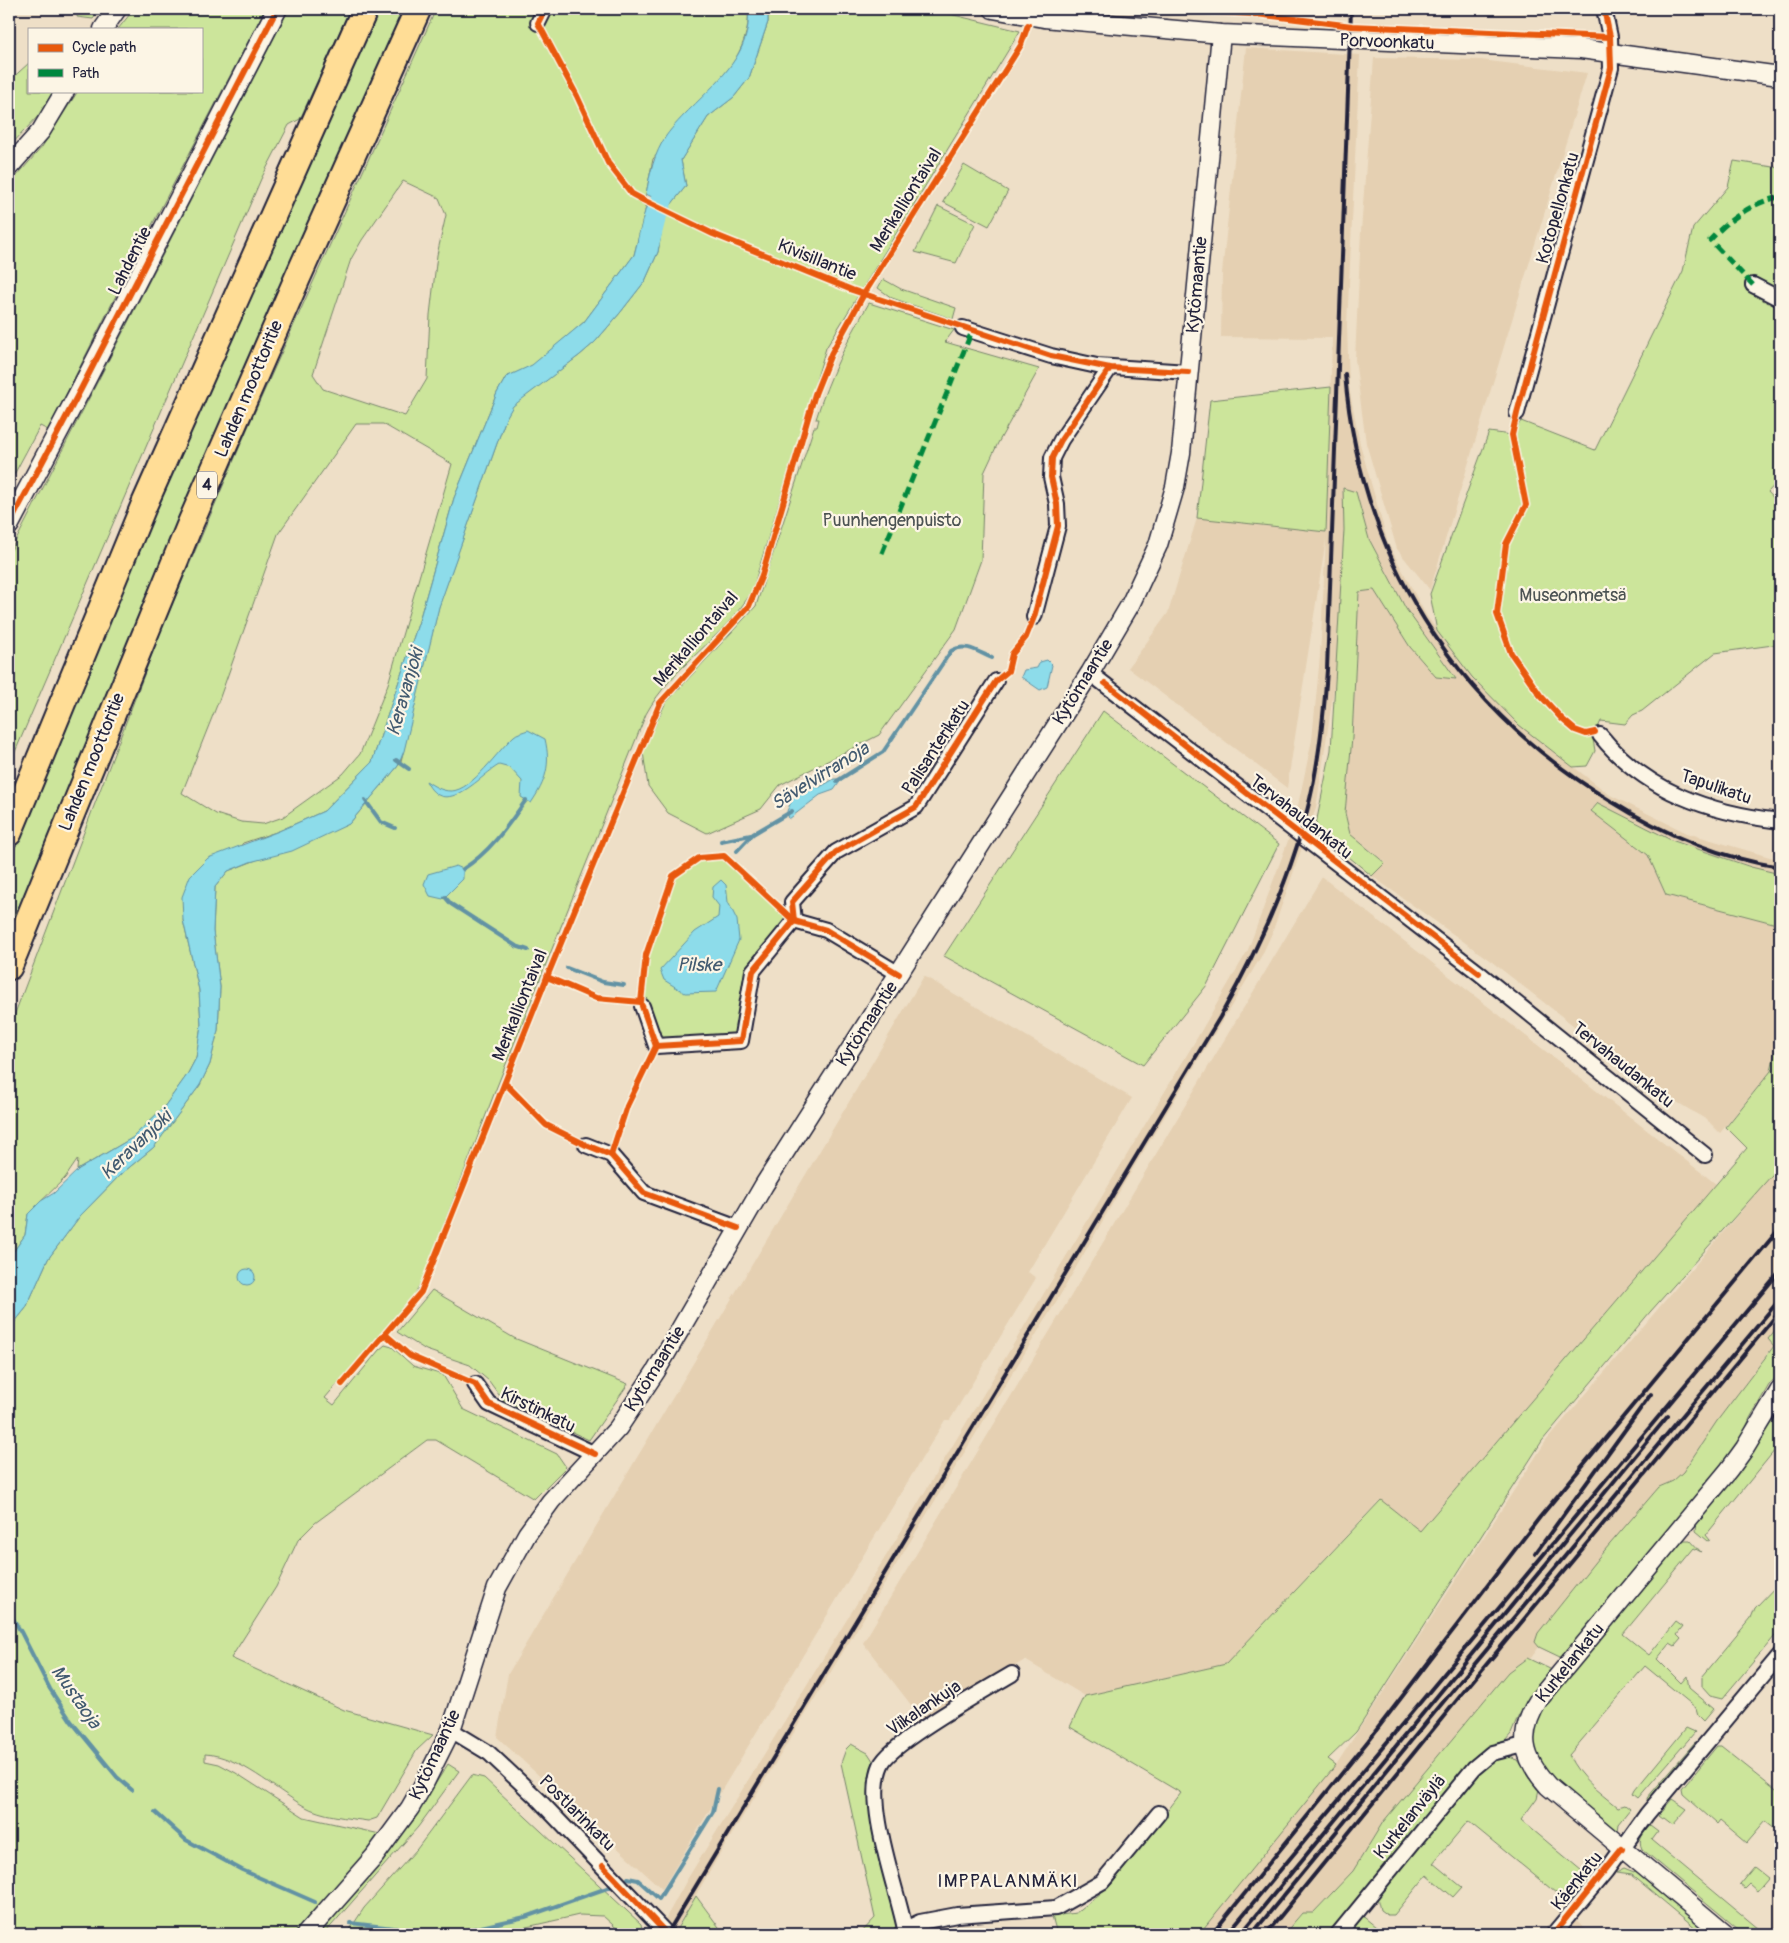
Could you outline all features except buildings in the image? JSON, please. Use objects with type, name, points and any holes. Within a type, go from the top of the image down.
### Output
[{"type":"highway","points":[[9,833],[144,505],[365,9]]},
{"type":"highway","name":"Lahden moottoritie","points":[[9,966],[191,522],[418,9]]},
{"type":"main road","name":"Lahdentie","points":[[9,525],[81,390],[276,9]]},
{"type":"street","points":[[104,28],[117,9]]},
{"type":"street","points":[[538,23],[545,9]]},
{"type":"street","name":"Porvoonkatu","points":[[992,9],[1044,18],[1221,34],[1610,52],[1780,76]]},
{"type":"street","name":"Kotopellonkatu","points":[[1517,413],[1611,68],[1604,9]]},
{"type":"street","name":"Kytömaantie","points":[[306,1934],[374,1857],[410,1808],[451,1730],[497,1588],[511,1559],[551,1501],[618,1428],[656,1372],[738,1228],[1090,673],[1146,576],[1161,536],[1175,487],[1221,34]]},
{"type":"street","points":[[9,167],[41,131],[64,92]]},
{"type":"street","points":[[1753,285],[1780,299]]},
{"type":"street","points":[[963,328],[1051,356],[1110,368],[1188,372]]},
{"type":"street","points":[[1034,617],[1058,526],[1057,504],[1051,477],[1052,458],[1060,440],[1110,368]]},
{"type":"street","name":"Tervahaudankatu","points":[[1090,673],[1479,973],[1705,1155]]},
{"type":"street","name":"Palisanterikatu","points":[[794,922],[792,902],[836,852],[916,806],[996,681]]},
{"type":"street","name":"Tapulikatu","points":[[1600,735],[1613,752],[1645,777],[1679,797],[1720,812],[1754,819],[1780,821]]},
{"type":"street","points":[[642,1006],[656,1046],[741,1041],[754,971],[794,922],[826,930],[899,974]]},
{"type":"street","points":[[586,1145],[611,1155],[644,1193],[738,1228]]},
{"type":"street","name":"Kirstinkatu","points":[[475,1384],[489,1404],[595,1454]]},
{"type":"street","name":"Kurkelankatu","points":[[1524,1745],[1526,1725],[1539,1699],[1728,1470],[1745,1448],[1780,1390]]},
{"type":"street","name":"Käenkatu","points":[[1555,1932],[1647,1814],[1780,1655]]},
{"type":"street","name":"Viikalankuja","points":[[903,1932],[876,1805],[881,1764],[895,1748],[912,1736],[1012,1674]]},
{"type":"street","name":"Postlarinkatu","points":[[451,1730],[484,1749],[503,1766],[667,1934]]},
{"type":"street","points":[[1524,1745],[1535,1772],[1548,1786],[1725,1934]]},
{"type":"street","name":"Kurkelanväylä","points":[[1338,1934],[1474,1768],[1492,1753],[1524,1745]]},
{"type":"street","points":[[903,1932],[920,1922],[957,1915],[1056,1908],[1102,1882],[1159,1813]]},
{"type":"shaded area","points":[[1246,48],[1360,55],[1347,325],[1349,387],[1360,444],[1388,543],[1426,615],[1472,677],[1519,725],[1610,795],[1687,833],[1780,860],[1780,874],[1751,867],[1671,840],[1598,803],[1591,810],[1648,855],[1666,895],[1773,923],[1780,928],[1780,1027],[1771,1071],[1720,1133],[1707,1120],[1665,1095],[1492,962],[1372,876],[1385,862],[1350,834],[1345,813],[1352,738],[1359,592],[1374,589],[1410,647],[1436,677],[1456,678],[1406,609],[1369,539],[1356,492],[1343,488],[1344,530],[1338,662],[1316,808],[1272,933],[1262,955],[1122,1187],[1062,1292],[673,1934],[657,1934],[688,1878],[905,1525],[1197,1038],[1248,950],[1289,838],[1294,841],[1298,827],[1294,824],[1312,740],[1320,656],[1326,539],[1287,788],[1128,668],[1168,613],[1197,518],[1326,532],[1332,338],[1221,337],[1222,273]]},
{"type":"shaded area","points":[[1374,58],[1481,60],[1587,73],[1430,590],[1397,549],[1366,443],[1355,359],[1361,231]]},
{"type":"shaded area","points":[[1322,877],[1716,1184],[1420,1531],[1380,1500],[1226,1664],[1085,1696],[1025,1660],[922,1719],[863,1643]]},
{"type":"shaded area","points":[[924,976],[1132,1098],[1028,1272],[1036,1278],[950,1420],[945,1420],[662,1889],[497,1737],[508,1674]]},
{"type":"shaded area","points":[[1780,1165],[1780,1324],[1768,1339],[1774,1345],[1717,1421],[1683,1472],[1673,1481],[1659,1487],[1598,1558],[1538,1633],[1535,1642],[1539,1647],[1531,1658],[1526,1658],[1508,1672],[1383,1822],[1353,1871],[1313,1913],[1301,1913],[1284,1934],[1199,1934],[1336,1765],[1546,1441]]},
{"type":"shaded area","points":[[1575,1920],[1591,1934],[1559,1934],[1569,1922]]},
{"type":"green space","points":[[79,9],[101,9],[93,19],[77,17]]},
{"type":"green space","points":[[134,9],[265,9],[142,244],[48,430],[40,426],[9,484],[9,185],[42,147],[77,92],[202,92],[202,28],[119,28]]},
{"type":"green space","points":[[289,9],[350,9],[300,119],[289,125],[261,179],[9,766],[9,554]]},
{"type":"green space","points":[[374,9],[410,9],[9,946],[9,863],[146,523]]},
{"type":"green space","points":[[436,9],[748,9],[748,24],[744,39],[739,53],[731,66],[653,159],[646,194],[641,204],[646,207],[634,255],[584,322],[532,366],[506,377],[497,393],[454,498],[419,621],[372,762],[324,811],[279,831],[243,843],[183,920],[199,990],[201,1025],[196,1058],[187,1075],[164,1107],[132,1138],[77,1170],[78,1159],[65,1178],[28,1214],[25,1235],[9,1258],[9,1029],[160,633],[252,418]],"holes":[[[403,181],[439,198],[446,215],[437,255],[430,315],[427,379],[405,416],[323,389],[313,374],[351,259]],[[356,424],[383,424],[452,464],[388,684],[360,754],[343,774],[283,817],[263,824],[241,822],[216,814],[182,793],[219,700],[278,534]]]},
{"type":"green space","points":[[768,9],[929,9],[1020,31],[826,348],[752,591],[727,623],[670,681],[646,714],[494,1094],[423,1279],[415,1293],[325,1398],[334,1405],[379,1350],[385,1345],[392,1347],[413,1366],[443,1375],[463,1409],[557,1454],[566,1467],[534,1499],[436,1440],[427,1440],[315,1523],[298,1540],[276,1587],[231,1658],[344,1710],[433,1735],[417,1750],[377,1818],[368,1821],[318,1812],[304,1806],[244,1767],[218,1756],[205,1754],[205,1761],[219,1764],[236,1773],[304,1817],[380,1834],[368,1852],[298,1934],[9,1934],[10,1328],[26,1308],[48,1259],[80,1216],[120,1175],[154,1147],[200,1085],[210,1064],[218,1030],[220,987],[213,931],[215,887],[228,871],[349,824],[401,761],[439,606],[506,418],[512,406],[595,342],[645,281],[658,252],[664,216],[666,217],[670,206],[686,186],[681,160],[708,117],[734,97],[749,78],[768,22]]},
{"type":"green space","points":[[28,64],[28,92],[52,92],[40,114],[9,147],[9,81]]},
{"type":"green space","name":"Museonmetsä","points":[[1734,161],[1780,168],[1780,479],[1768,492],[1780,505],[1780,644],[1715,653],[1642,711],[1633,715],[1625,724],[1601,721],[1593,739],[1595,751],[1587,766],[1573,767],[1519,725],[1472,677],[1437,631],[1430,594],[1489,432],[1512,435],[1521,421],[1595,450],[1683,271],[1693,228],[1728,187]]},
{"type":"green space","points":[[964,165],[1008,191],[989,226],[943,202]]},
{"type":"green space","points":[[938,206],[975,224],[956,263],[915,252]]},
{"type":"green space","points":[[883,279],[901,289],[956,308],[953,319],[892,298],[878,288]]},
{"type":"green space","name":"Puunhengenpuisto","points":[[869,303],[954,330],[945,342],[1039,369],[998,443],[984,473],[981,560],[956,629],[879,735],[780,785],[761,809],[707,833],[668,813],[648,786],[643,752],[665,704],[756,606],[814,427],[817,427],[819,419],[816,419],[827,388],[846,345]]},
{"type":"green space","points":[[1331,387],[1326,532],[1197,518],[1210,400]]},
{"type":"green space","points":[[1343,488],[1356,492],[1369,539],[1406,609],[1456,679],[1436,677],[1410,647],[1374,590],[1359,592],[1352,738],[1345,813],[1350,834],[1385,863],[1372,876],[1315,829],[1331,750],[1344,530]]},
{"type":"green space","points":[[1103,711],[1279,844],[1207,985],[1143,1065],[944,956]]},
{"type":"green space","points":[[1598,803],[1671,840],[1751,867],[1780,874],[1780,928],[1773,923],[1666,895],[1648,855],[1591,811]]},
{"type":"green space","points":[[724,856],[794,921],[753,971],[741,1041],[656,1046],[641,1002],[646,955],[673,876],[699,858]]},
{"type":"green space","points":[[1780,1027],[1780,1166],[1650,1312],[1542,1441],[1356,1732],[1328,1759],[1336,1765],[1199,1934],[1057,1934],[1052,1916],[1076,1913],[1112,1884],[1181,1793],[1070,1727],[1085,1696],[1226,1664],[1381,1500],[1420,1531],[1747,1148],[1726,1127],[1771,1071]]},
{"type":"green space","points":[[432,1290],[514,1338],[628,1384],[589,1440],[502,1399],[489,1381],[470,1365],[426,1350],[397,1332]]},
{"type":"green space","points":[[1780,1324],[1780,1372],[1769,1385],[1750,1418],[1739,1444],[1562,1658],[1539,1647],[1535,1642],[1538,1633],[1598,1558],[1659,1487],[1673,1481],[1683,1472],[1717,1421],[1774,1346],[1768,1339]]},
{"type":"green space","points":[[1780,1412],[1780,1453],[1775,1450],[1706,1535],[1710,1540],[1708,1541],[1696,1531],[1697,1520],[1743,1464]]},
{"type":"green space","points":[[1690,1540],[1701,1552],[1694,1548],[1623,1634],[1649,1655],[1676,1622],[1683,1627],[1677,1635],[1681,1639],[1675,1646],[1670,1643],[1657,1659],[1681,1683],[1687,1676],[1689,1688],[1714,1709],[1704,1721],[1698,1715],[1696,1708],[1645,1666],[1569,1755],[1578,1771],[1597,1790],[1618,1807],[1625,1805],[1630,1809],[1618,1824],[1617,1831],[1561,1788],[1535,1756],[1533,1729],[1542,1709],[1680,1541]]},
{"type":"green space","points":[[1780,1582],[1780,1630],[1722,1699],[1710,1696],[1702,1687],[1702,1677],[1751,1618],[1755,1608]]},
{"type":"green space","points":[[1527,1658],[1552,1670],[1519,1715],[1511,1734],[1505,1741],[1476,1755],[1328,1934],[1284,1934],[1302,1913],[1313,1913],[1353,1871],[1383,1822],[1508,1672]]},
{"type":"green space","points":[[1686,1728],[1695,1732],[1638,1798],[1633,1794],[1635,1790]]},
{"type":"green space","points":[[1695,1742],[1699,1744],[1648,1804],[1647,1798]]},
{"type":"green space","points":[[851,1744],[868,1753],[875,1764],[898,1927],[894,1934],[860,1934],[875,1918],[841,1763],[846,1749]]},
{"type":"green space","points":[[1717,1746],[1721,1746],[1780,1793],[1780,1832],[1766,1821],[1747,1843],[1720,1820],[1717,1824],[1683,1794],[1682,1789]]},
{"type":"green space","points":[[1509,1757],[1518,1760],[1539,1789],[1537,1798],[1521,1820],[1588,1876],[1567,1902],[1468,1821],[1433,1863],[1462,1887],[1453,1897],[1427,1875],[1394,1915],[1387,1915],[1380,1910],[1377,1897],[1480,1772],[1497,1758]]},
{"type":"green space","points":[[448,1764],[459,1771],[418,1827],[324,1934],[315,1934],[402,1831]]},
{"type":"green space","points":[[472,1775],[484,1778],[641,1924],[643,1934],[623,1934],[603,1916],[579,1915],[496,1934],[347,1934],[364,1908],[417,1849]]},
{"type":"green space","points":[[1672,1799],[1687,1809],[1673,1825],[1658,1816]]},
{"type":"green space","points":[[1650,1826],[1658,1832],[1652,1840],[1765,1934],[1744,1934],[1642,1849],[1641,1839]]},
{"type":"green space","points":[[1754,1867],[1768,1878],[1757,1891],[1749,1884],[1744,1889],[1739,1885]]},
{"type":"green space","points":[[1624,1869],[1634,1873],[1636,1871],[1714,1934],[1703,1934],[1632,1875],[1616,1873]]},
{"type":"green space","points":[[696,1896],[724,1934],[677,1934],[675,1932]]},
{"type":"green space","points":[[1360,1914],[1381,1931],[1379,1934],[1344,1934]]},
{"type":"water","points":[[748,9],[768,9],[768,22],[749,78],[734,97],[708,117],[681,160],[686,186],[670,206],[646,194],[655,157],[666,136],[678,121],[732,63],[742,47],[747,29]]},
{"type":"water","points":[[646,207],[664,216],[658,252],[645,281],[595,342],[513,406],[506,418],[439,607],[404,751],[398,766],[349,824],[292,851],[250,862],[228,871],[215,887],[213,931],[220,987],[218,1030],[210,1064],[200,1085],[154,1147],[120,1175],[80,1216],[48,1259],[26,1308],[10,1328],[9,1343],[9,1258],[25,1235],[28,1214],[79,1169],[132,1138],[164,1107],[187,1075],[196,1058],[201,1025],[199,990],[183,920],[182,897],[190,876],[208,858],[279,831],[324,811],[372,762],[419,621],[454,498],[497,393],[506,377],[532,365],[584,322],[634,255]]},
{"type":"water","points":[[1047,660],[1052,665],[1047,687],[1040,690],[1021,677],[1024,670],[1037,668],[1040,662]]},
{"type":"water","points":[[528,730],[545,739],[547,748],[547,765],[544,780],[531,803],[521,797],[522,781],[510,768],[499,765],[462,792],[452,796],[443,796],[434,792],[426,781],[444,790],[459,789],[476,777],[514,736]]},
{"type":"water","points":[[834,779],[842,779],[834,790],[820,795],[789,819],[787,811],[798,791],[806,787],[820,787]]},
{"type":"water","points":[[456,866],[463,869],[463,879],[443,899],[430,896],[424,884],[428,874]]},
{"type":"water","name":"Pilske","points":[[721,880],[726,885],[728,902],[737,920],[739,940],[716,992],[685,993],[664,980],[660,970],[695,932],[718,917],[719,906],[712,897],[713,887]]},
{"type":"water","points":[[247,1269],[255,1277],[247,1285],[239,1277]]},
{"type":"waterway","name":"Keravanjoki","points":[[649,241],[654,221],[672,172]]},
{"type":"waterway","name":"Sävelvirranoja","points":[[837,781],[883,752],[951,651],[961,647],[977,651],[992,658]]},
{"type":"waterway","points":[[396,760],[409,769]]},
{"type":"waterway","points":[[365,800],[381,822],[395,828]]},
{"type":"waterway","points":[[463,869],[490,847],[526,800]]},
{"type":"waterway","name":"Sävelvirranoja","points":[[737,851],[753,834],[792,811]]},
{"type":"waterway","points":[[721,841],[751,835]]},
{"type":"waterway","points":[[445,897],[451,904],[516,946],[528,950]]},
{"type":"waterway","points":[[567,968],[603,982],[624,985]]},
{"type":"waterway","name":"Mustaoja","points":[[9,1612],[50,1689],[71,1721],[117,1777],[132,1790]]},
{"type":"waterway","points":[[628,1878],[638,1880],[659,1899],[713,1812],[718,1789]]},
{"type":"waterway","name":"Mustaoja","points":[[155,1812],[186,1840],[242,1870],[315,1902]]},
{"type":"waterway","points":[[450,1934],[525,1917],[610,1887]]},
{"type":"waterway","points":[[350,1923],[446,1934]]},
{"type":"railway","points":[[667,1934],[1220,1017],[1261,938],[1294,856],[1303,828],[1316,767],[1327,670],[1351,9]]},
{"type":"railway","points":[[1345,374],[1354,440],[1371,504],[1394,563],[1424,619],[1461,671],[1504,719],[1553,762],[1609,800],[1649,823],[1691,842],[1735,857],[1780,867]]},
{"type":"railway","points":[[1212,1934],[1368,1741],[1540,1517],[1780,1228]]},
{"type":"railway","points":[[1227,1934],[1780,1271]]},
{"type":"railway","points":[[1252,1934],[1780,1299]]},
{"type":"railway","points":[[1266,1934],[1466,1689],[1780,1311]]},
{"type":"railway","points":[[1535,1554],[1651,1394]]},
{"type":"railway","points":[[1241,1934],[1668,1416]]},
{"type":"marked path","points":[[1753,285],[1710,240],[1742,213],[1760,203],[1780,197]]},
{"type":"marked path","points":[[882,553],[972,331]]},
{"type":"cycle path","points":[[9,525],[277,9]]},
{"type":"cycle path","name":"Kivisillantie","points":[[545,9],[538,23],[577,96],[608,163],[632,194],[713,234],[852,290],[1051,356],[1110,368],[1188,372]]},
{"type":"cycle path","points":[[1153,9],[1256,14],[1352,26],[1610,37]]},
{"type":"cycle path","points":[[1595,732],[1586,734],[1575,730],[1540,695],[1511,653],[1497,614],[1506,544],[1526,505],[1512,435],[1611,68],[1610,37],[1604,9]]},
{"type":"cycle path","name":"Merikalliontaival","points":[[342,1384],[421,1292],[547,977],[660,703],[749,606],[762,575],[815,394],[831,354],[864,294],[1021,45],[1028,25]]},
{"type":"cycle path","points":[[794,921],[792,902],[836,852],[916,807],[996,681],[1008,671],[1012,654],[1026,637],[1034,617],[1058,526],[1057,504],[1051,477],[1052,458],[1061,440],[1110,368]]},
{"type":"cycle path","points":[[1105,683],[1479,973]]},
{"type":"cycle path","name":"Merikalliontaival","points":[[547,977],[596,998],[641,1002],[646,955],[673,876],[699,858],[724,856],[794,921]]},
{"type":"cycle path","points":[[642,1006],[656,1046],[741,1041],[753,971],[794,921],[826,930],[899,974]]},
{"type":"cycle path","points":[[611,1155],[627,1106],[656,1046]]},
{"type":"cycle path","points":[[505,1083],[546,1125],[611,1155],[644,1193],[738,1228]]},
{"type":"cycle path","points":[[386,1335],[410,1356],[475,1384],[489,1404],[595,1454]]},
{"type":"cycle path","points":[[1553,1934],[1622,1849]]},
{"type":"cycle path","points":[[603,1866],[667,1934]]},
{"type":"district","name":"IMPPALANMÄKI","points":[[1008,1881]]}]
